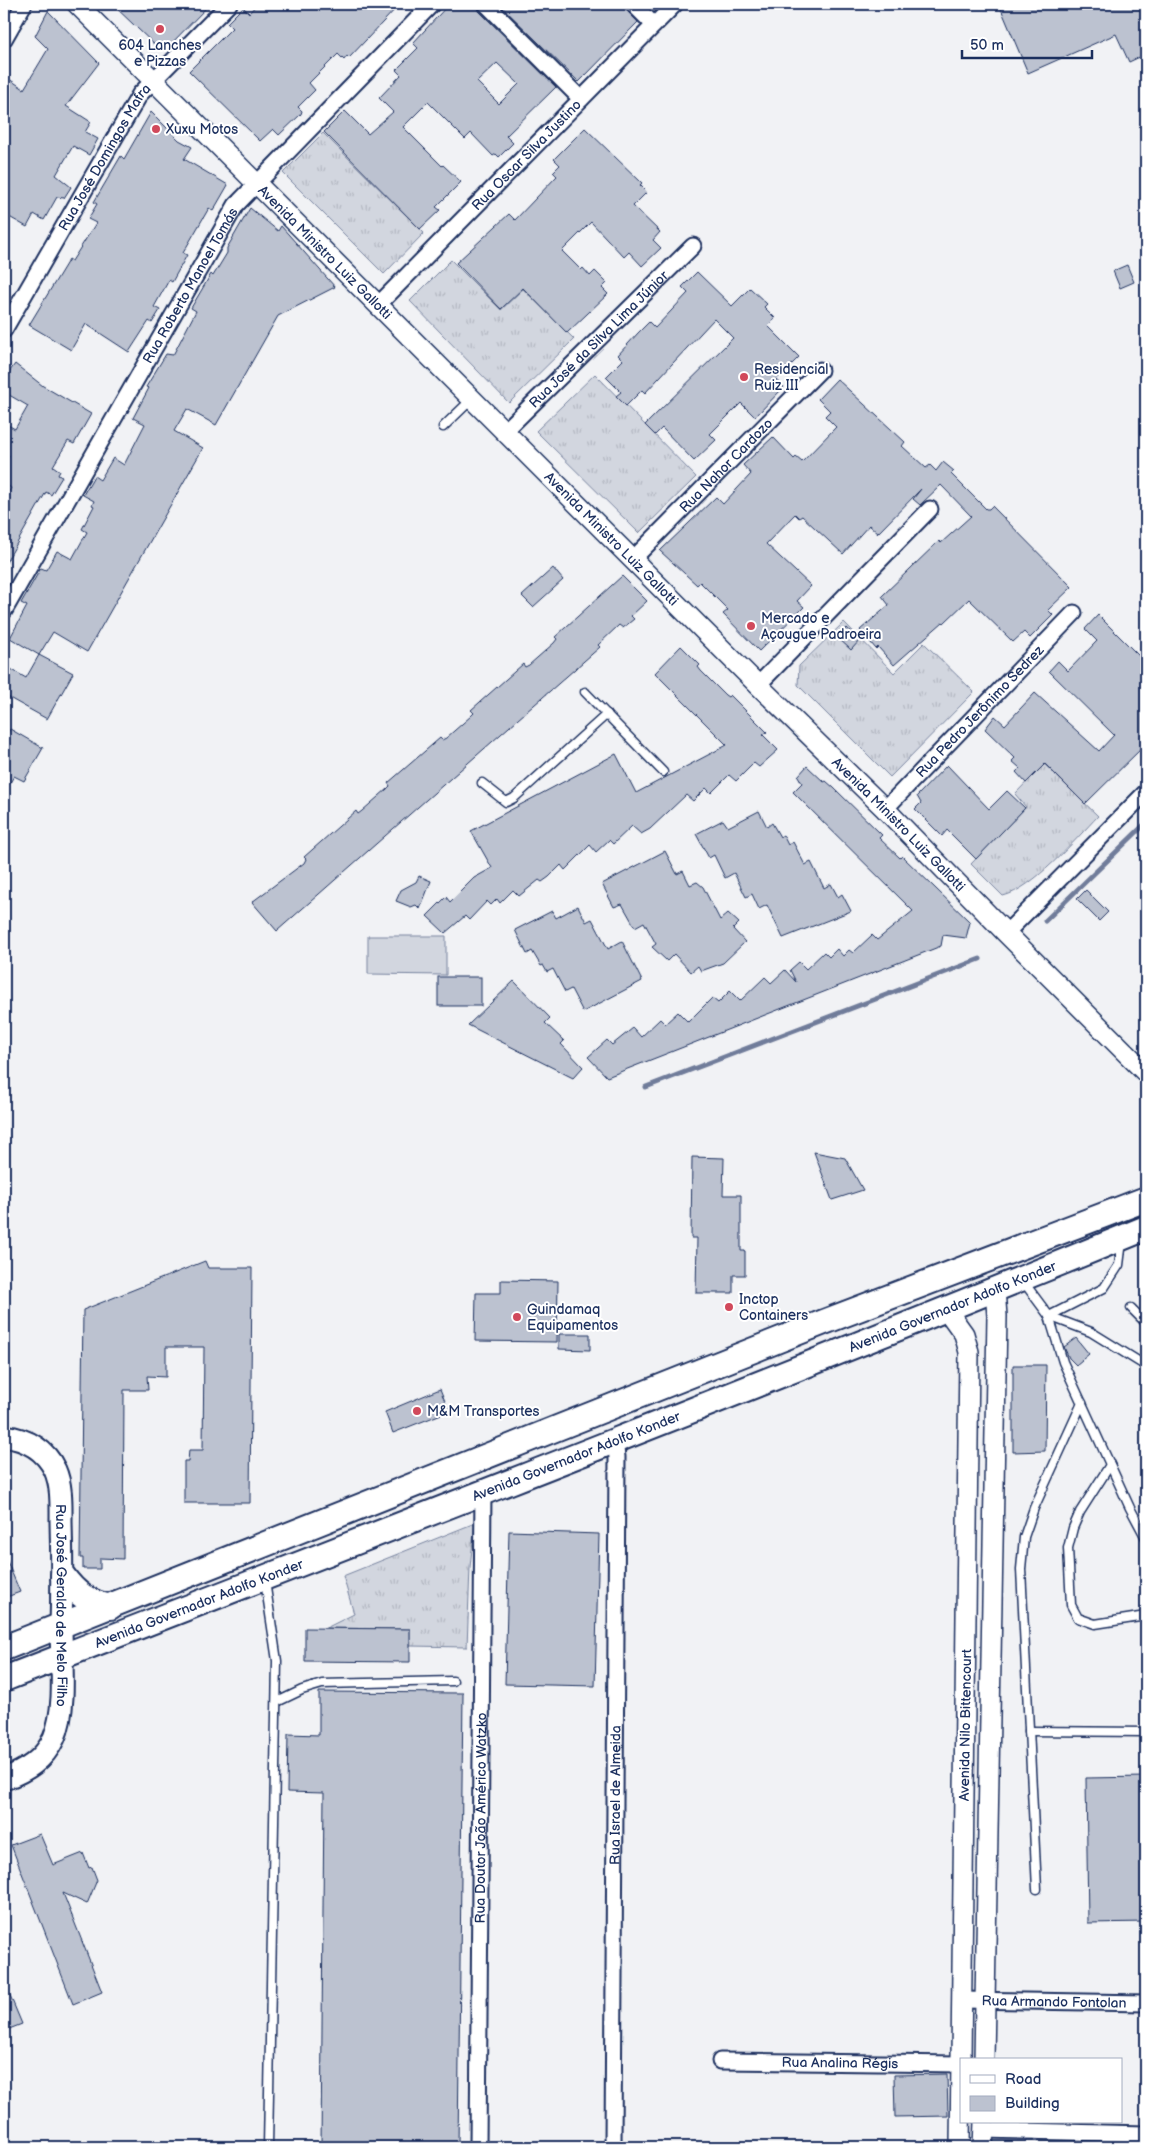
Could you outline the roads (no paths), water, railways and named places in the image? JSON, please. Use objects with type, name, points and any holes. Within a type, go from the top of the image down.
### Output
[{"type":"main road","name":"Avenida Governador Adolfo Konder","points":[[4,1648],[797,1332],[1146,1199]]},
{"type":"main road","name":"Avenida Governador Adolfo Konder","points":[[4,1679],[483,1490],[616,1441],[1146,1228]]},
{"type":"main road","name":"Rua José Geraldo de Melo Filho","points":[[4,1436],[33,1444],[49,1460],[55,1470],[60,1497],[63,1576],[60,1714],[55,1736],[47,1752],[32,1767],[4,1780]]},
{"type":"main road","points":[[63,1576],[80,1596],[96,1604],[110,1607]]},
{"type":"street","points":[[4,39],[24,4]]},
{"type":"street","name":"Avenida Ministro Luiz Gallotti","points":[[77,4],[758,685],[885,808],[1006,933],[1146,1073]]},
{"type":"street","name":"Rua José Domingos Mafra","points":[[4,330],[140,94],[229,4]]},
{"type":"street","name":"Rua Roberto Manoel Tomás","points":[[4,610],[236,205],[256,182],[432,4]]},
{"type":"street","points":[[486,4],[581,99]]},
{"type":"street","points":[[633,4],[654,25]]},
{"type":"street","name":"Rua Oscar Silva Justino","points":[[378,304],[675,4]]},
{"type":"street","name":"Rua José da Silva Lima Júnior","points":[[505,432],[693,246]]},
{"type":"street","name":"Rua Nahor Cardozo","points":[[633,559],[820,370]]},
{"type":"street","points":[[758,685],[930,509]]},
{"type":"street","name":"Rua Pedro Jerônimo Sedrez","points":[[885,808],[1074,613]]},
{"type":"street","points":[[1006,933],[1146,792]]},
{"type":"street","name":"Avenida Nilo Bittencourt","points":[[984,2058],[998,1316],[995,1290]]},
{"type":"street","name":"Avenida Nilo Bittencourt","points":[[946,1309],[964,1334],[969,1352],[961,2058]]},
{"type":"street","name":"Rua Israel de Almeida","points":[[613,2147],[616,1441]]},
{"type":"street","name":"Rua Doutor João Américo Watzko","points":[[478,2147],[483,1490]]},
{"type":"street","name":"Rua Armando Fontolan","points":[[962,2000],[1146,2003]]},
{"type":"street","name":"Rua Analina Régis","points":[[720,2061],[960,2064]]},
{"type":"street","name":"Avenida Nilo Bittencourt","points":[[960,2124],[960,2147]]},
{"type":"street","points":[[983,2133],[1146,2134]]},
{"type":"lane","points":[[443,427],[472,399]]},
{"type":"lane","points":[[585,692],[663,772]]},
{"type":"lane","points":[[482,783],[506,802],[514,798],[607,714]]},
{"type":"lane","points":[[1049,1316],[1104,1288],[1119,1265],[1123,1237]]},
{"type":"lane","points":[[1022,1279],[1049,1316],[1063,1362],[1146,1538]]},
{"type":"lane","points":[[1131,1308],[1146,1323]]},
{"type":"lane","points":[[1049,1316],[1091,1332],[1146,1366]]},
{"type":"lane","points":[[1037,1889],[1021,1569],[1024,1537],[1034,1508],[1082,1403]]},
{"type":"lane","points":[[1110,1465],[1080,1512],[1073,1528],[1068,1548],[1071,1606],[1078,1618],[1095,1624],[1146,1616]]},
{"type":"lane","points":[[264,1576],[277,1661],[268,2147]]},
{"type":"lane","points":[[276,1702],[302,1690],[322,1684],[453,1681]]},
{"type":"lane","points":[[1028,1730],[1146,1732]]},
{"type":"waterway","points":[[1045,921],[1146,823]]},
{"type":"waterway","points":[[646,1087],[980,959]]},
{"type":"place","name":"604 Lanches e Pizzas","points":[[160,29]]},
{"type":"place","name":"Xuxu Motos","points":[[156,129]]},
{"type":"place","name":"Residencial Ruiz III","points":[[744,377]]},
{"type":"place","name":"Mercado e Açougue Padroeira","points":[[751,626]]},
{"type":"place","name":"Inctop Containers","points":[[729,1307]]},
{"type":"place","name":"Guindamaq Equipamentos","points":[[517,1317]]},
{"type":"place","name":"M&M Transportes","points":[[417,1411]]}]
